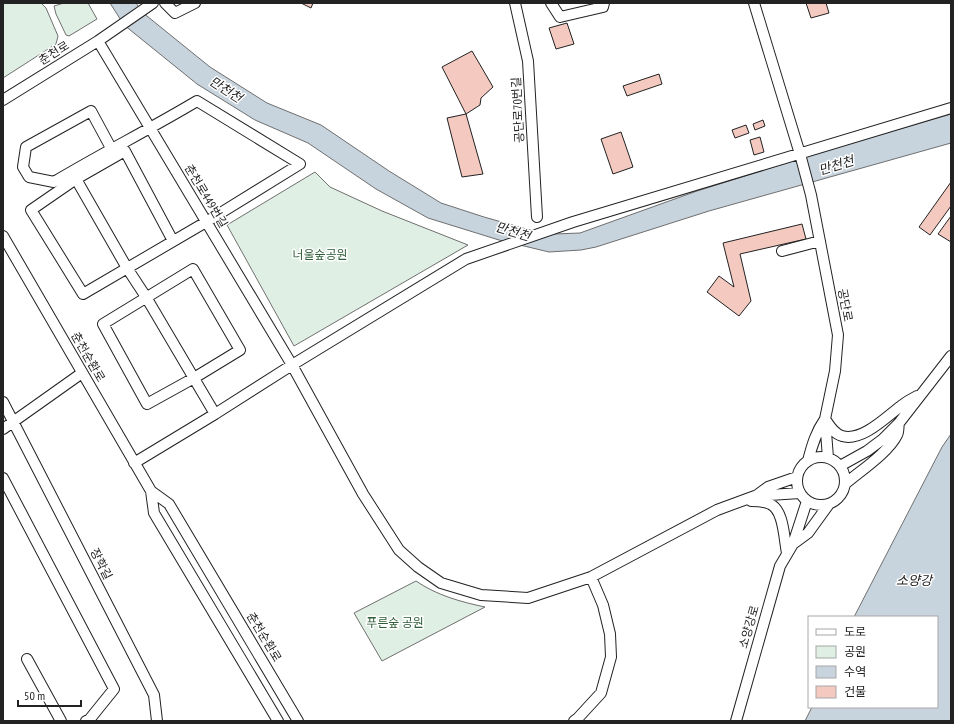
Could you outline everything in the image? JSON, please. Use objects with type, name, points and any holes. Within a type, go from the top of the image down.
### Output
[{"type":"street","name":"춘천로","points":[[3,100],[98,41],[153,3]]},
{"type":"street","points":[[165,3],[175,13],[195,3]]},
{"type":"street","name":"공단로70번길","points":[[515,3],[528,61],[537,217]]},
{"type":"street","points":[[550,3],[560,17],[603,7],[604,3]]},
{"type":"street","points":[[754,3],[800,155]]},
{"type":"street","name":"춘천로449번길","points":[[98,41],[292,365],[363,494],[399,550],[418,567],[441,583],[481,595],[528,598],[591,577],[717,510],[755,496]]},
{"type":"street","points":[[111,148],[91,112],[26,147],[23,167],[28,177],[54,182],[111,148],[197,101],[300,164],[206,222],[83,294],[31,210],[76,179],[125,151],[173,241]]},
{"type":"street","points":[[134,463],[466,259],[573,222],[800,155],[951,108]]},
{"type":"street","name":"공단로","points":[[800,155],[811,195],[838,335],[835,371],[825,419],[828,458]]},
{"type":"street","points":[[76,179],[127,268],[146,297],[215,414]]},
{"type":"street","name":"춘천순환로","points":[[3,236],[151,491],[169,504],[298,721]]},
{"type":"street","points":[[782,251],[820,241]]},
{"type":"street","points":[[193,269],[240,350],[194,378],[147,404],[103,324],[193,269]]},
{"type":"street","points":[[840,466],[867,451],[899,423],[951,356]]},
{"type":"street","points":[[3,429],[82,373]]},
{"type":"street","points":[[825,419],[838,434],[851,438],[855,437],[875,426],[902,405],[921,394]]},
{"type":"street","name":"장학길","points":[[3,402],[154,695],[157,721]]},
{"type":"street","name":"공단로","points":[[808,461],[816,434],[825,419]]},
{"type":"street","points":[[845,484],[883,453],[898,434],[899,423]]},
{"type":"street","points":[[818,457],[828,458],[840,466],[844,473],[845,484],[838,498],[829,504],[818,505],[807,501],[800,493],[797,477],[801,468],[808,461],[818,457]]},
{"type":"street","points":[[755,496],[768,487],[797,477]]},
{"type":"street","points":[[3,478],[114,689],[89,720],[86,721]]},
{"type":"street","name":"춘천순환로","points":[[151,491],[154,513],[278,721]]},
{"type":"street","points":[[755,496],[800,493]]},
{"type":"street","points":[[745,500],[768,503],[776,508],[781,520],[787,553]]},
{"type":"street","name":"소양강로","points":[[736,721],[780,566],[793,544],[807,501]]},
{"type":"street","name":"소양강로","points":[[793,544],[808,533],[829,504]]},
{"type":"street","points":[[574,721],[601,693],[611,657],[610,634],[603,605],[591,577]]},
{"type":"street","points":[[27,659],[61,721]]},
{"type":"green space","points":[[3,3],[41,3],[46,8],[58,36],[56,44],[3,78]]},
{"type":"green space","points":[[64,3],[88,3],[97,19],[69,36],[66,35],[56,14],[54,6]]},
{"type":"green space","name":"너울숲공원","points":[[315,172],[330,187],[382,211],[468,245],[294,346],[227,225]]},
{"type":"green space","name":"푸른숲 공원","points":[[416,581],[449,597],[485,607],[382,661],[354,613]]},
{"type":"water","name":"만천천","points":[[110,3],[136,3],[142,12],[210,67],[267,103],[321,125],[389,171],[441,203],[530,230],[554,234],[580,233],[697,191],[828,150],[951,114],[951,143],[709,211],[596,247],[581,250],[549,252],[499,240],[428,218],[376,189],[308,143],[255,120],[197,84],[124,25]]},
{"type":"water","name":"소양강","points":[[951,434],[951,721],[805,721],[812,708],[938,708],[938,616],[855,616],[942,447]]},
{"type":"building","points":[[301,3],[313,3],[311,8]]},
{"type":"building","points":[[806,3],[826,3],[829,13],[811,18]]},
{"type":"building","points":[[567,23],[574,44],[556,49],[549,28]]},
{"type":"building","points":[[472,51],[493,87],[481,98],[480,105],[466,114],[442,67]]},
{"type":"building","points":[[659,74],[662,84],[627,96],[623,86]]},
{"type":"building","points":[[466,114],[483,174],[462,177],[447,118]]},
{"type":"building","points":[[763,120],[765,126],[755,130],[753,124]]},
{"type":"building","points":[[746,125],[749,133],[735,138],[732,130]]},
{"type":"building","points":[[621,132],[633,167],[613,174],[601,139]]},
{"type":"building","points":[[760,137],[764,152],[754,155],[750,140]]},
{"type":"building","points":[[951,182],[951,206],[930,235],[919,227]]},
{"type":"building","points":[[951,216],[951,242],[938,234]]},
{"type":"building","points":[[802,224],[806,239],[740,254],[751,301],[739,316],[707,292],[719,276],[734,287],[723,243]]}]
